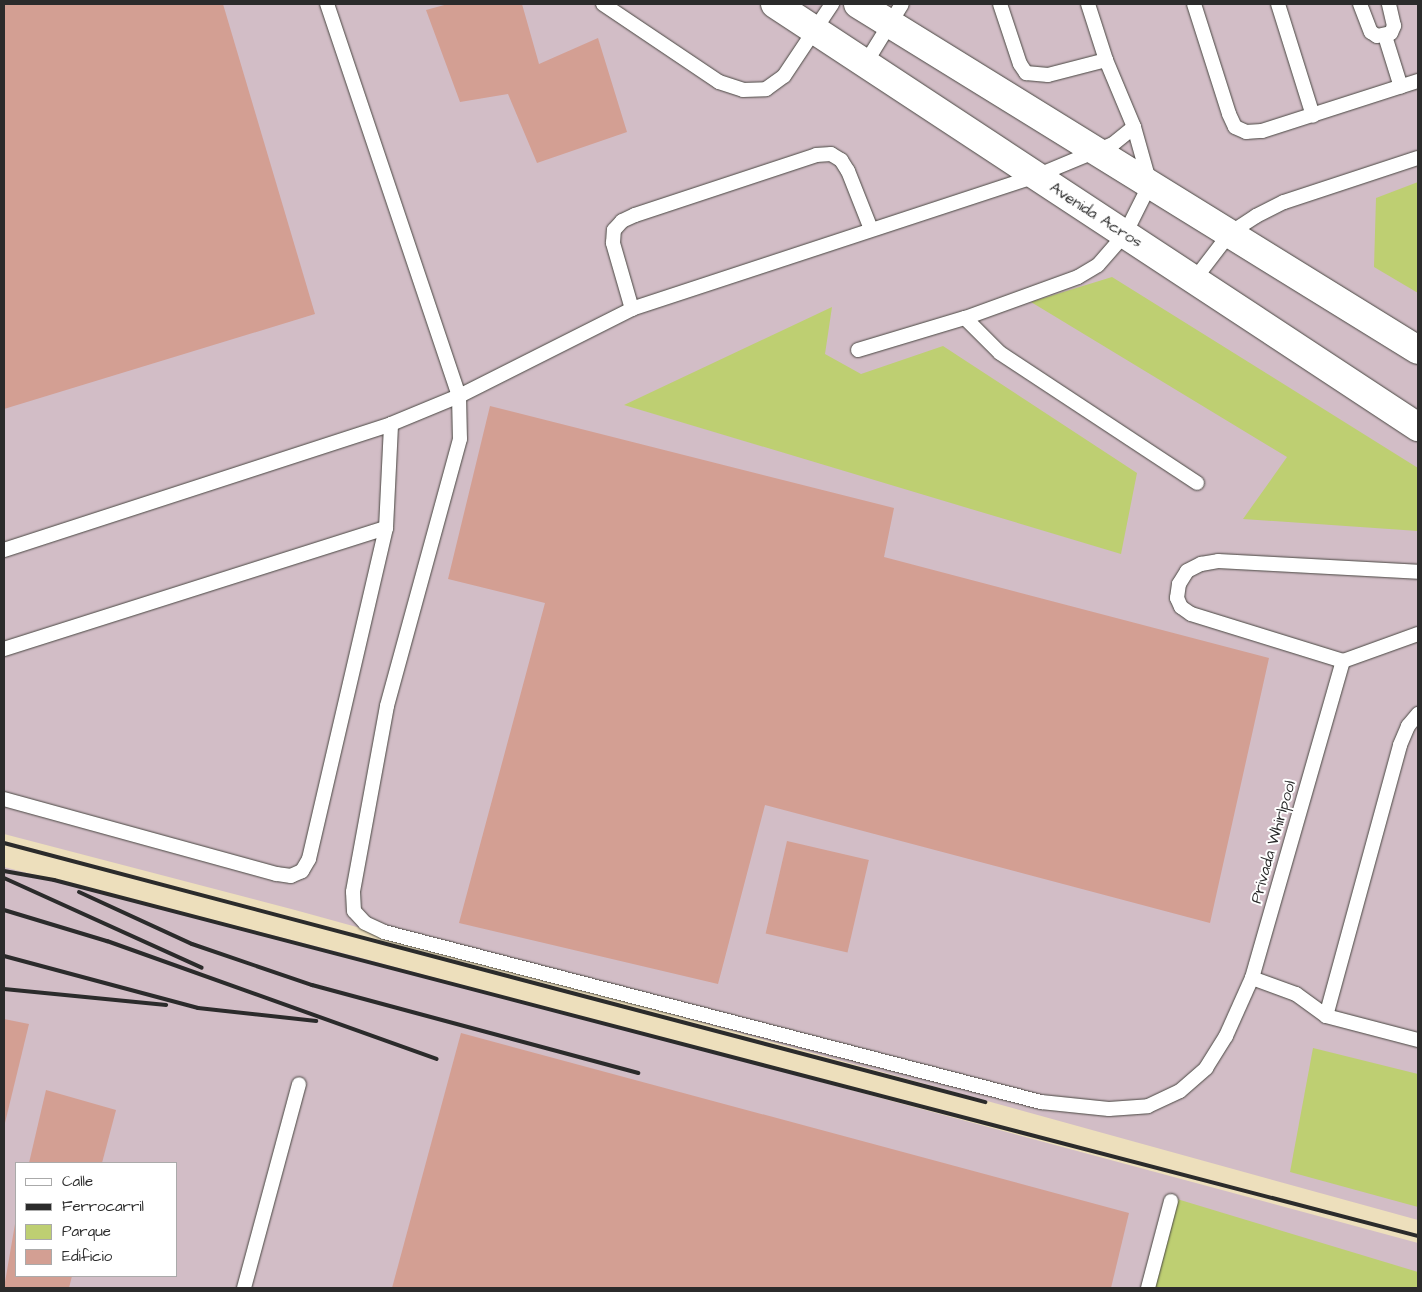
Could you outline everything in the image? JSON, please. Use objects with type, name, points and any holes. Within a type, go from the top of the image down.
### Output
[{"type":"street","name":"Avenida Acros","points":[[775,4],[1418,427]]},
{"type":"street","points":[[858,4],[896,14],[1094,150],[1418,350]]},
{"type":"lane","name":"Privada Whirlpool","points":[[327,4],[459,396],[460,439],[387,706],[353,892],[354,911],[365,923],[384,932],[1041,1102],[1109,1109],[1148,1106],[1180,1091],[1206,1068],[1226,1036],[1252,978],[1343,661]]},
{"type":"lane","points":[[603,4],[719,82],[743,90],[766,89],[784,76],[832,4]]},
{"type":"lane","points":[[1000,4],[1020,64],[1026,73],[1048,75],[1106,60]]},
{"type":"lane","points":[[858,350],[965,318],[1078,277],[1098,265],[1125,234],[1150,184],[1134,127],[1106,60],[1088,4]]},
{"type":"lane","points":[[1194,4],[1235,127],[1246,132],[1262,131],[1313,116],[1418,81]]},
{"type":"lane","points":[[1278,4],[1313,116]]},
{"type":"lane","points":[[1360,4],[1371,32],[1386,36]]},
{"type":"lane","points":[[1386,36],[1394,26],[1389,4]]},
{"type":"lane","points":[[865,64],[896,14]]},
{"type":"lane","points":[[1386,36],[1401,87]]},
{"type":"lane","points":[[4,550],[391,424],[459,396],[632,309],[1036,176],[1094,150],[1113,144],[1134,127]]},
{"type":"lane","points":[[632,309],[613,243],[614,230],[622,221],[636,215],[816,155],[831,154],[842,160],[848,171],[871,229]]},
{"type":"lane","points":[[1194,280],[1230,234],[1256,216],[1284,202],[1418,158]]},
{"type":"lane","points":[[965,318],[1000,353],[1197,483]]},
{"type":"lane","points":[[4,799],[276,874],[291,876],[302,871],[309,859],[386,528],[391,424]]},
{"type":"lane","points":[[4,649],[386,528]]},
{"type":"lane","points":[[1418,572],[1218,561],[1201,564],[1187,571],[1179,584],[1179,602],[1191,614],[1343,661],[1418,634]]},
{"type":"lane","points":[[1326,1016],[1400,745],[1408,726],[1418,714]]},
{"type":"lane","points":[[1252,978],[1296,994],[1326,1016],[1418,1040]]},
{"type":"lane","points":[[244,1288],[299,1084]]},
{"type":"lane","points":[[1148,1288],[1171,1201]]},
{"type":"shaded area","points":[[4,4],[1418,4],[1418,1220],[295,910],[4,834]]},
{"type":"shaded area","points":[[4,867],[354,956],[1418,1243],[1418,1288],[4,1288]]},
{"type":"green space","points":[[1418,182],[1418,293],[1374,267],[1376,198]]},
{"type":"green space","points":[[1112,277],[1418,468],[1418,531],[1243,519],[1287,457],[1031,302]]},
{"type":"green space","points":[[832,307],[825,354],[861,374],[943,346],[1137,473],[1121,554],[624,405]]},
{"type":"green space","points":[[1313,1048],[1418,1074],[1418,1207],[1290,1172]]},
{"type":"green space","points":[[1177,1199],[1418,1272],[1418,1288],[1154,1288]]},
{"type":"building","points":[[4,4],[223,4],[315,314],[4,409]]},
{"type":"building","points":[[448,4],[522,4],[539,64],[598,38],[627,132],[537,163],[508,94],[460,102],[426,10]]},
{"type":"building","points":[[490,406],[894,508],[884,557],[1269,658],[1210,923],[765,805],[718,984],[459,923],[545,603],[448,579]]},
{"type":"building","points":[[787,841],[869,860],[847,952],[766,934]]},
{"type":"building","points":[[4,1019],[29,1024],[4,1127]]},
{"type":"building","points":[[461,1033],[1129,1213],[1111,1288],[392,1288]]},
{"type":"building","points":[[46,1090],[116,1110],[102,1162],[29,1162]]},
{"type":"building","points":[[15,1224],[15,1277],[72,1277],[69,1288],[4,1288]]},
{"type":"railway","points":[[4,843],[985,1102]]},
{"type":"railway","points":[[4,871],[54,880],[1418,1236]]},
{"type":"railway","points":[[4,878],[202,968]]},
{"type":"railway","points":[[79,892],[192,944],[312,985],[638,1073]]},
{"type":"railway","points":[[4,910],[107,941],[437,1059]]},
{"type":"railway","points":[[4,956],[198,1008],[316,1021]]},
{"type":"railway","points":[[4,989],[166,1005]]}]
